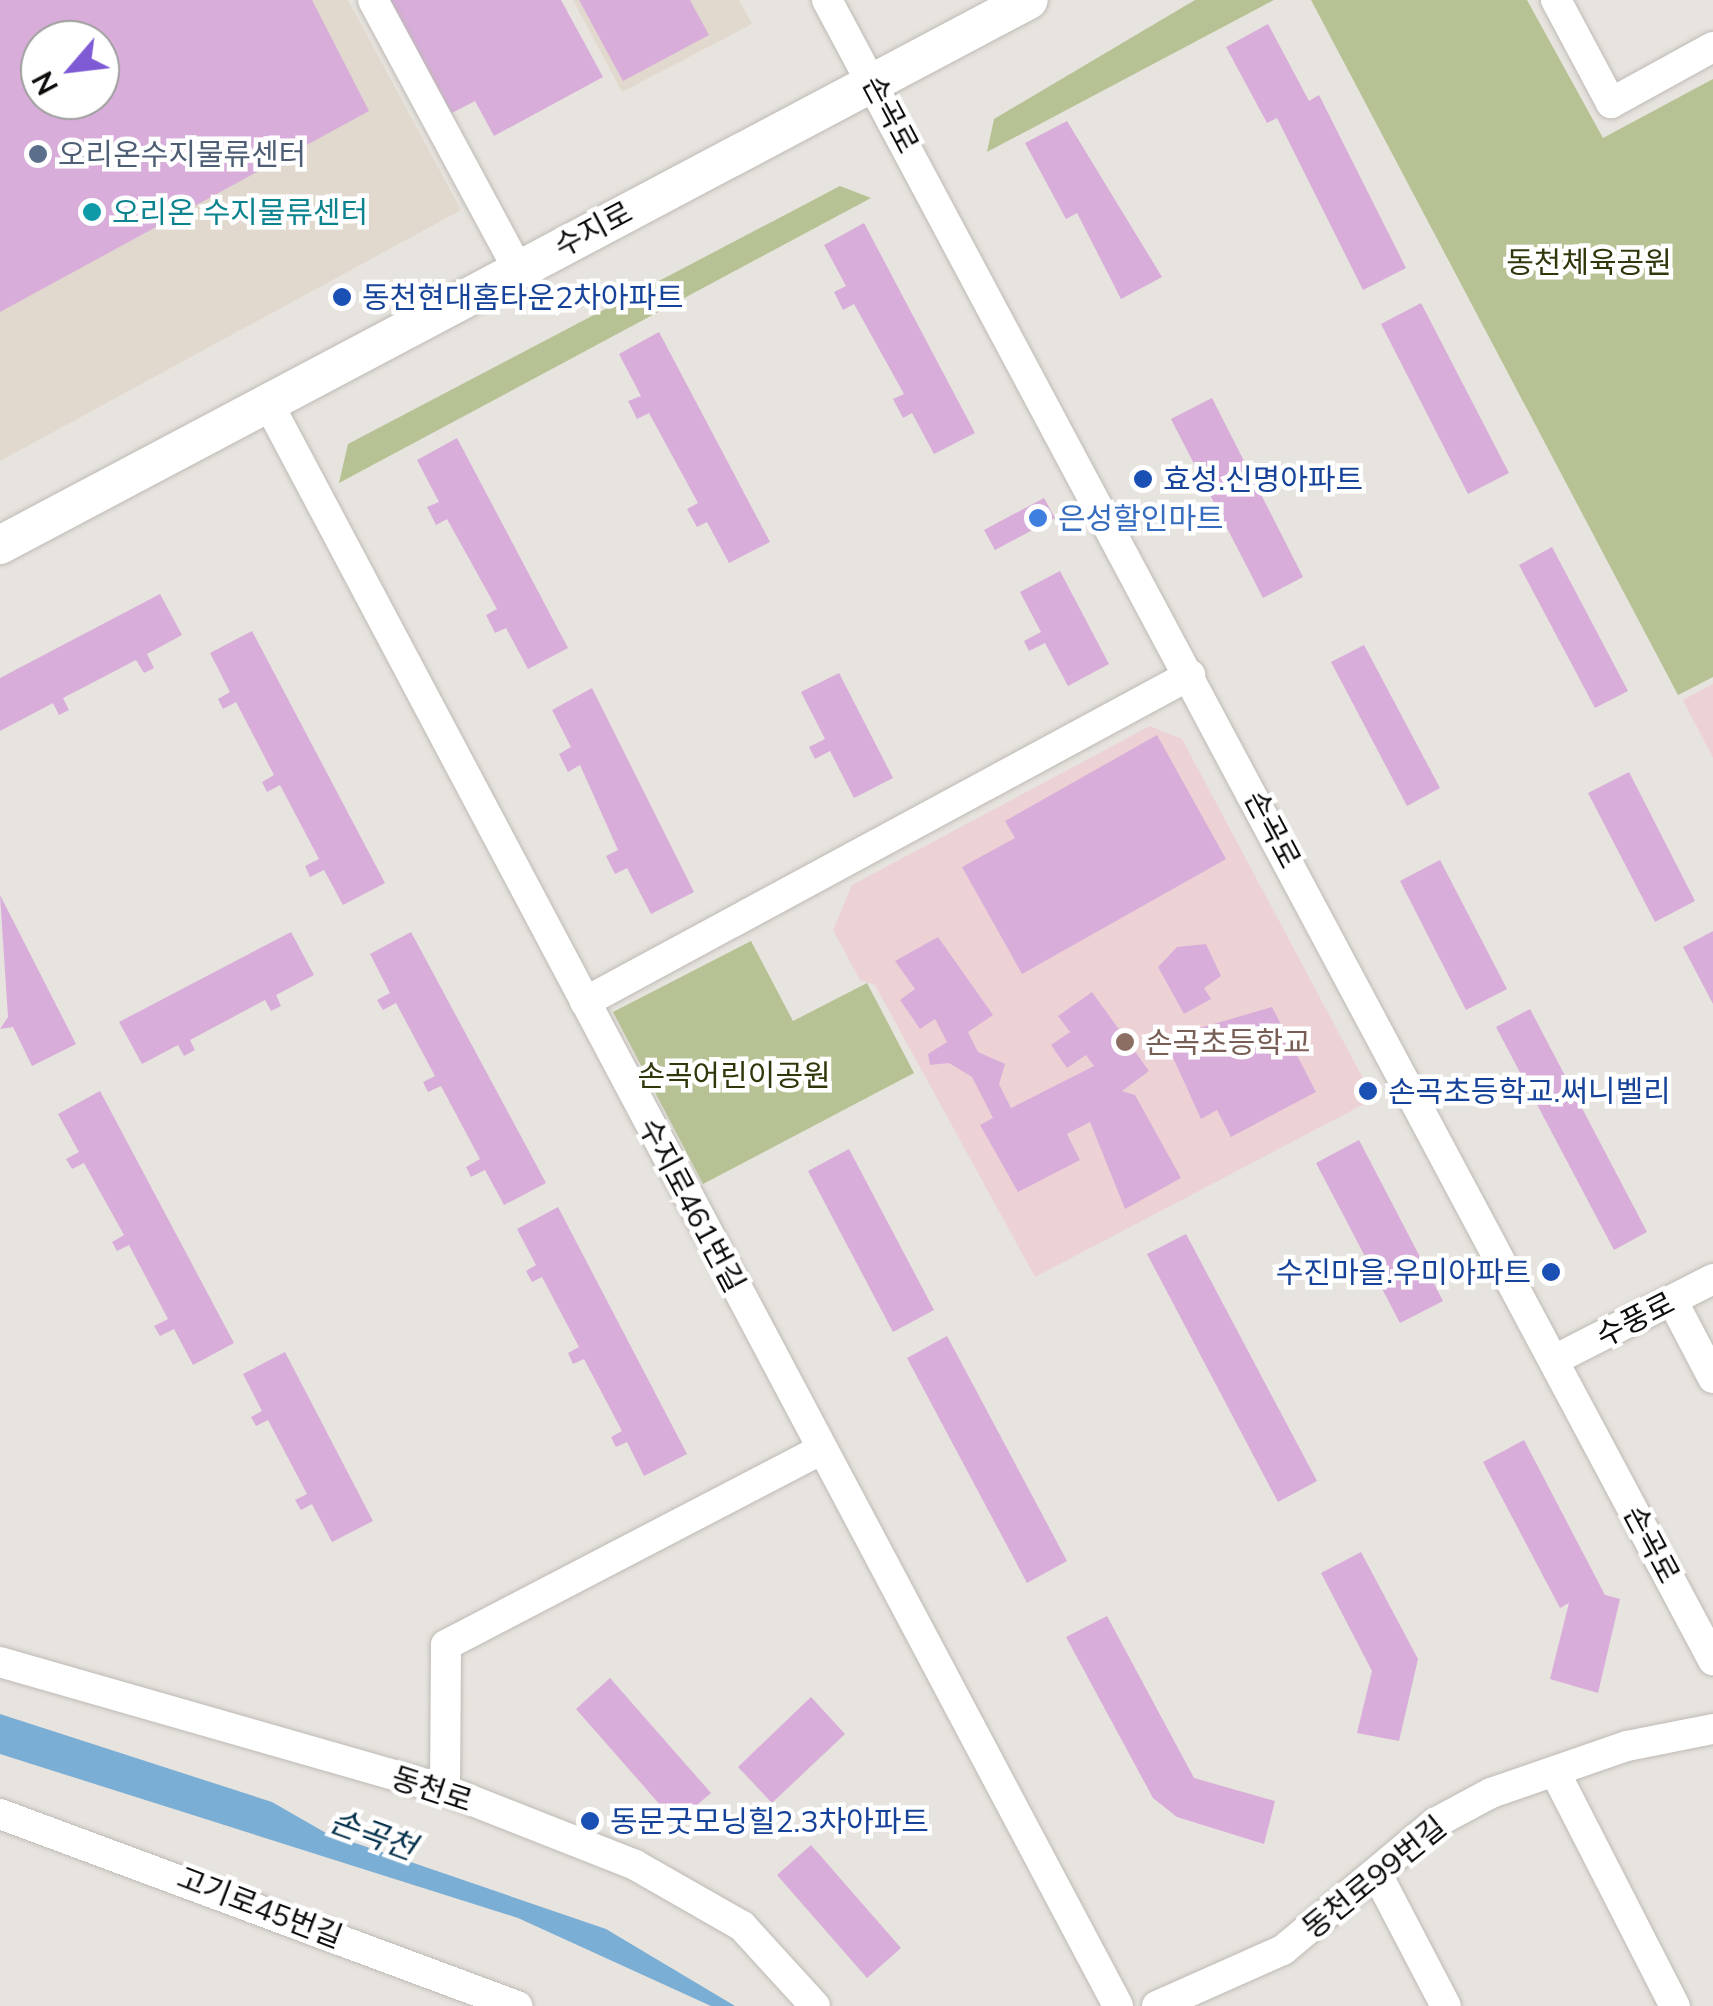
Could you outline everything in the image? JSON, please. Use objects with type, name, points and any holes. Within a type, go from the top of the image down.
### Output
[{"type":"main road","name":"수지로","points":[[0,545],[1029,0]]},
{"type":"street","points":[[373,0],[518,269]]},
{"type":"street","name":"손곡로","points":[[827,0],[1556,1359],[1713,1660]]},
{"type":"street","points":[[1556,0],[1612,103],[1713,48]]},
{"type":"street","name":"수지로461번길","points":[[268,402],[1118,2006]]},
{"type":"street","points":[[585,1002],[1190,674]]},
{"type":"street","name":"수풍로","points":[[1556,1359],[1713,1279]]},
{"type":"street","points":[[1672,1300],[1713,1378]]},
{"type":"street","points":[[445,1790],[446,1644],[822,1449]]},
{"type":"street","name":"동천로","points":[[0,1662],[445,1790],[703,1896],[815,2006]]},
{"type":"street","name":"동천로99번길","points":[[1157,2006],[1282,1950],[1380,1878],[1435,1823],[1556,1772],[1713,1729]]},
{"type":"street","points":[[1556,1772],[1675,2006]]},
{"type":"street","name":"고기로45번길","points":[[0,1814],[517,2006]]},
{"type":"street","points":[[1380,1878],[1446,2006]]},
{"type":"shaded area","points":[[0,0],[348,0],[461,210],[0,461]]},
{"type":"shaded area","points":[[573,0],[739,0],[752,24],[622,92]]},
{"type":"shaded area","points":[[1713,684],[1713,758],[1683,700]]},
{"type":"shaded area","name":"손곡초등학교","points":[[1150,726],[1182,739],[1374,1099],[1035,1277],[875,985],[860,980],[833,930],[852,885]]},
{"type":"green space","points":[[1195,0],[1274,0],[987,152],[994,119]]},
{"type":"green space","name":"동천체육공원","points":[[1311,0],[1527,0],[1603,138],[1713,79],[1713,677],[1678,695]]},
{"type":"green space","points":[[840,186],[871,198],[339,483],[348,444]]},
{"type":"green space","name":"손곡어린이공원","points":[[751,941],[793,1021],[867,983],[914,1073],[703,1184],[613,1012]]},
{"type":"water","points":[[0,1714],[272,1802],[326,1833],[606,1929],[735,2006],[711,2006],[518,1918],[0,1754]]},
{"type":"building","name":"오리온 수지물류센터","points":[[0,0],[312,0],[369,111],[0,312]]},
{"type":"building","points":[[386,0],[561,0],[603,77],[494,136],[475,101],[448,115]]},
{"type":"building","points":[[579,0],[690,0],[709,35],[623,81]]},
{"type":"building","points":[[1268,24],[1309,101],[1319,95],[1406,268],[1363,290],[1277,118],[1267,123],[1226,47]]},
{"type":"building","points":[[1067,121],[1162,277],[1121,299],[1077,213],[1066,219],[1025,143]]},
{"type":"building","points":[[864,223],[975,433],[934,454],[912,413],[903,418],[893,399],[904,394],[854,304],[843,310],[834,292],[846,286],[824,245]]},
{"type":"building","points":[[1421,303],[1509,473],[1468,494],[1381,324]]},
{"type":"building","points":[[659,332],[770,542],[729,563],[707,522],[697,527],[687,509],[698,503],[649,413],[637,419],[628,401],[641,396],[619,354]]},
{"type":"building","points":[[1212,398],[1303,577],[1263,598],[1171,419]]},
{"type":"building","points":[[457,438],[568,648],[528,669],[506,628],[495,633],[486,615],[497,609],[447,519],[436,525],[427,507],[439,502],[417,460]]},
{"type":"building","points":[[1044,498],[1055,518],[995,550],[984,530]]},
{"type":"building","points":[[1552,547],[1628,691],[1595,708],[1519,565]]},
{"type":"building","points":[[1060,571],[1109,664],[1068,686],[1045,643],[1029,651],[1024,641],[1041,632],[1020,592]]},
{"type":"building","points":[[160,594],[182,635],[147,654],[154,668],[144,673],[136,660],[63,698],[69,710],[59,715],[53,703],[0,731],[0,678]]},
{"type":"building","points":[[252,631],[385,883],[343,905],[324,870],[310,877],[305,866],[319,859],[280,785],[267,792],[262,782],[274,775],[236,702],[223,709],[218,699],[230,692],[210,653]]},
{"type":"building","points":[[1364,645],[1440,788],[1407,806],[1331,662]]},
{"type":"building","points":[[839,673],[893,778],[854,798],[830,751],[815,759],[809,747],[825,739],[801,692]]},
{"type":"building","points":[[592,688],[694,892],[651,914],[627,868],[615,874],[606,856],[618,850],[580,765],[568,772],[559,754],[571,747],[552,710]]},
{"type":"building","points":[[1157,735],[1226,859],[1022,974],[962,867],[1015,838],[1005,821]]},
{"type":"building","points":[[1629,772],[1695,901],[1655,922],[1588,793]]},
{"type":"building","points":[[1440,860],[1507,989],[1466,1010],[1400,881]]},
{"type":"building","points":[[0,895],[76,1044],[32,1066],[13,1027],[0,1029],[8,1017]]},
{"type":"building","points":[[1713,931],[1713,1004],[1683,947]]},
{"type":"building","points":[[291,932],[314,975],[276,995],[281,1006],[271,1011],[265,1000],[190,1040],[195,1050],[184,1056],[178,1045],[142,1064],[119,1022]]},
{"type":"building","points":[[411,932],[546,1183],[504,1205],[485,1170],[471,1177],[466,1167],[480,1159],[441,1086],[428,1092],[423,1082],[435,1076],[396,1003],[383,1010],[377,1000],[390,993],[370,954]]},
{"type":"building","points":[[938,937],[993,1015],[968,1032],[978,1052],[1005,1064],[999,1084],[1011,1108],[1094,1066],[1086,1055],[1067,1068],[1051,1045],[1070,1032],[1058,1016],[1092,992],[1149,1071],[1122,1091],[1135,1095],[1181,1178],[1125,1209],[1090,1122],[1067,1134],[1080,1160],[1018,1192],[980,1125],[993,1118],[972,1077],[949,1063],[930,1065],[928,1054],[947,1042],[935,1019],[920,1029],[900,1000],[915,989],[895,961]]},
{"type":"building","points":[[1206,944],[1221,976],[1204,988],[1211,999],[1184,1014],[1158,967],[1177,947]]},
{"type":"building","points":[[1272,1007],[1316,1092],[1231,1137],[1217,1110],[1201,1119],[1170,1051],[1186,1032]]},
{"type":"building","points":[[1530,1009],[1647,1232],[1614,1250],[1496,1027]]},
{"type":"building","points":[[100,1091],[234,1343],[193,1365],[174,1329],[160,1336],[154,1326],[168,1319],[129,1245],[117,1251],[112,1242],[124,1235],[84,1163],[72,1169],[66,1159],[79,1152],[58,1114]]},
{"type":"building","points":[[1359,1140],[1443,1301],[1400,1323],[1316,1163]]},
{"type":"building","points":[[849,1149],[934,1310],[893,1332],[808,1171]]},
{"type":"building","points":[[558,1207],[687,1454],[644,1476],[627,1442],[616,1447],[611,1437],[622,1431],[584,1359],[573,1364],[568,1353],[579,1347],[542,1277],[532,1282],[526,1271],[536,1265],[517,1229]]},
{"type":"building","points":[[1186,1234],[1317,1481],[1278,1502],[1147,1254]]},
{"type":"building","points":[[947,1336],[1067,1561],[1027,1583],[907,1358]]},
{"type":"building","points":[[285,1352],[373,1521],[332,1542],[312,1504],[301,1510],[295,1500],[307,1494],[268,1420],[256,1426],[251,1417],[262,1411],[243,1374]]},
{"type":"building","points":[[1524,1440],[1605,1595],[1620,1599],[1598,1693],[1550,1679],[1569,1603],[1560,1608],[1483,1462]]},
{"type":"building","points":[[1361,1552],[1418,1659],[1399,1741],[1357,1733],[1372,1671],[1321,1573]]},
{"type":"building","points":[[1107,1616],[1194,1778],[1275,1801],[1264,1844],[1177,1817],[1153,1798],[1066,1637]]},
{"type":"building","points":[[610,1678],[711,1793],[676,1823],[576,1709]]},
{"type":"building","points":[[811,1697],[845,1734],[772,1803],[738,1767]]},
{"type":"building","points":[[811,1845],[901,1948],[867,1978],[777,1875]]},
{"type":"place","name":"오리온수지물류센터","points":[[38,154]]},
{"type":"place","name":"오리온 수지물류센터","points":[[92,212]]},
{"type":"place","name":"동천현대홈타운2차아파트","points":[[342,297]]},
{"type":"place","name":"효성.신명아파트","points":[[1143,479]]},
{"type":"place","name":"은성할인마트","points":[[1038,518]]},
{"type":"place","name":"손곡초등학교","points":[[1125,1042]]},
{"type":"place","name":"손곡초등학교.써니벨리","points":[[1368,1091]]},
{"type":"place","name":"수진마을.우미아파트","points":[[1551,1272]]},
{"type":"place","name":"동문굿모닝힐2.3차아파트","points":[[590,1821]]},
{"type":"water label","name":"손곡천","points":[[373,1834]]}]
